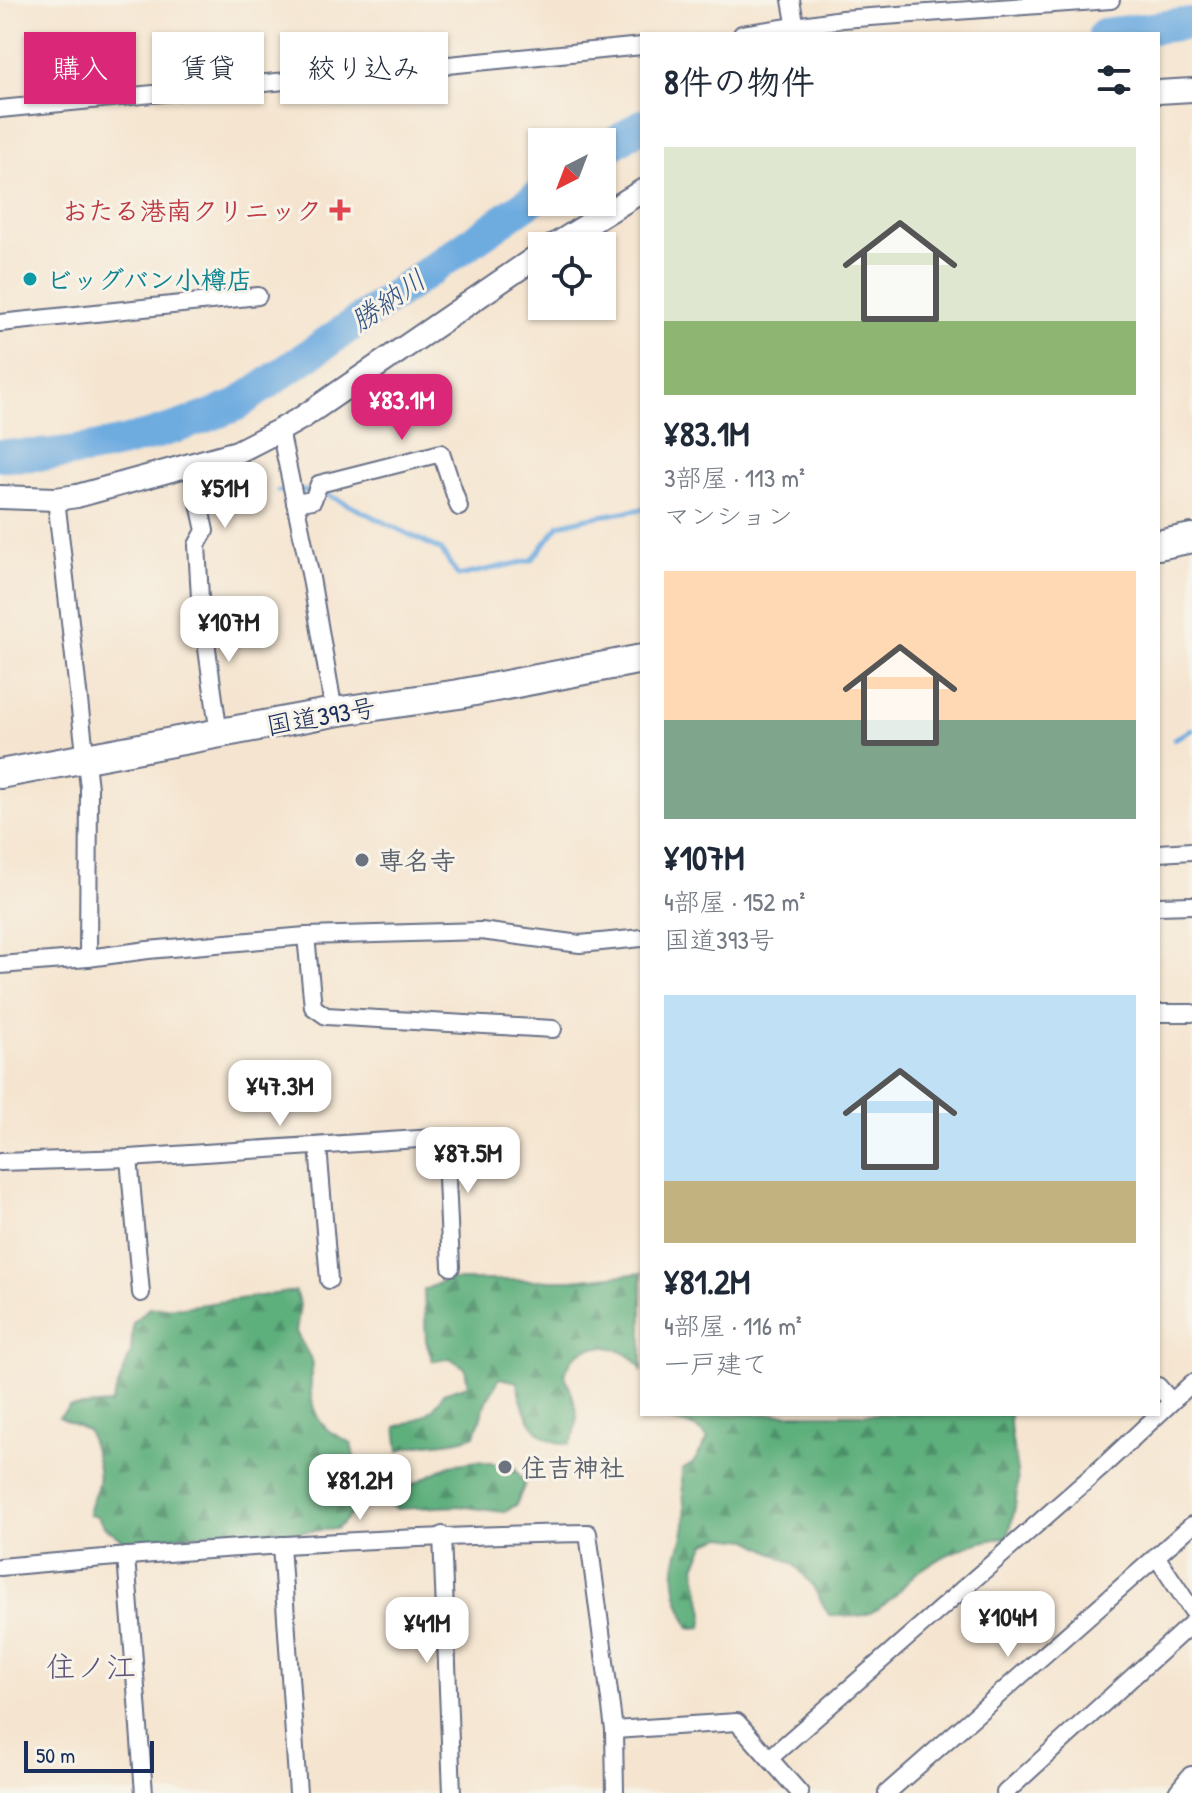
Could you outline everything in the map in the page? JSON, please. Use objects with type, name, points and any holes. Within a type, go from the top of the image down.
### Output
[{"type":"highway","points":[[1160,545],[1192,538]]},
{"type":"highway","name":"国道393号","points":[[0,774],[640,659]]},
{"type":"street","points":[[791,0],[796,28]]},
{"type":"street","points":[[760,32],[843,28],[1111,0]]},
{"type":"street","points":[[0,109],[640,46]]},
{"type":"street","points":[[1160,92],[1192,90]]},
{"type":"street","points":[[576,232],[640,192]]},
{"type":"street","points":[[0,497],[56,499],[237,452],[303,417],[528,263]]},
{"type":"street","points":[[0,323],[258,296]]},
{"type":"street","points":[[280,430],[334,712]]},
{"type":"street","points":[[295,503],[313,500],[319,484],[441,453],[459,507]]},
{"type":"street","points":[[191,466],[205,531],[197,545],[200,598],[219,735]]},
{"type":"street","points":[[56,499],[89,788],[88,958]]},
{"type":"street","points":[[1160,853],[1192,851]]},
{"type":"street","points":[[1160,906],[1192,905]]},
{"type":"street","points":[[0,965],[306,936],[481,931],[580,944],[640,938]]},
{"type":"street","points":[[306,936],[313,1007],[326,1016],[553,1029]]},
{"type":"street","points":[[1160,1013],[1192,1013]]},
{"type":"street","points":[[0,1162],[129,1158],[434,1138],[446,1156],[451,1267]]},
{"type":"street","points":[[318,1146],[329,1280]]},
{"type":"street","points":[[129,1158],[141,1293]]},
{"type":"street","points":[[1160,1412],[1192,1383]]},
{"type":"street","points":[[1160,1388],[1171,1401]]},
{"type":"street","points":[[771,1757],[1101,1468],[1155,1416]]},
{"type":"street","points":[[887,1793],[1192,1525]]},
{"type":"street","points":[[0,1567],[442,1535],[588,1533],[614,1730],[615,1793]]},
{"type":"street","points":[[442,1535],[452,1793]]},
{"type":"street","points":[[281,1545],[298,1793]]},
{"type":"street","points":[[126,1556],[144,1793]]},
{"type":"street","points":[[1156,1556],[1192,1610]]},
{"type":"street","points":[[1005,1793],[1192,1623]]},
{"type":"street","points":[[614,1730],[737,1722],[800,1793]]},
{"type":"street","points":[[1180,1793],[1192,1778]]},
{"type":"green space","points":[[640,1273],[640,1368],[631,1357],[613,1348],[593,1348],[575,1356],[564,1373],[577,1417],[569,1444],[547,1438],[539,1432],[527,1415],[517,1382],[500,1378],[486,1401],[475,1435],[399,1451],[396,1427],[424,1416],[443,1393],[468,1385],[465,1368],[450,1358],[433,1361],[426,1341],[424,1290],[446,1280],[573,1280]]},
{"type":"green space","points":[[295,1291],[300,1304],[296,1332],[313,1363],[313,1407],[328,1430],[351,1443],[360,1484],[358,1508],[336,1529],[287,1533],[236,1531],[124,1541],[104,1526],[97,1516],[89,1515],[99,1477],[96,1457],[88,1431],[59,1417],[69,1407],[111,1404],[131,1352],[133,1323],[149,1308],[183,1307]]},
{"type":"green space","points":[[658,1416],[1010,1416],[1017,1480],[1016,1505],[1008,1537],[971,1545],[937,1560],[915,1574],[878,1609],[863,1615],[848,1616],[829,1615],[811,1583],[794,1564],[749,1540],[722,1537],[706,1543],[695,1566],[704,1614],[702,1627],[690,1628],[675,1584],[676,1561],[685,1520],[682,1470],[693,1463],[708,1439],[692,1427],[659,1419]]},
{"type":"green space","points":[[478,1461],[514,1467],[525,1484],[516,1505],[503,1512],[458,1506],[397,1509],[390,1505],[389,1496],[450,1465]]},
{"type":"waterway","name":"勝納川","points":[[1120,32],[1192,23]]},
{"type":"waterway","name":"勝納川","points":[[616,142],[640,126]]},
{"type":"waterway","name":"勝納川","points":[[0,455],[59,453],[120,443],[235,406],[528,203]]},
{"type":"waterway","points":[[278,491],[320,491],[441,550],[458,576],[532,560],[559,525],[640,509]]},
{"type":"waterway","points":[[1174,739],[1192,730]]},
{"type":"place","name":"おたる港南クリニック","points":[[340,210]]},
{"type":"place","name":"ビッグバン小樽店","points":[[30,279]]},
{"type":"place","name":"専名寺","points":[[362,860]]},
{"type":"place","name":"住吉神社","points":[[505,1467]]},
{"type":"district","name":"住ノ江","points":[[91,1666]]}]
